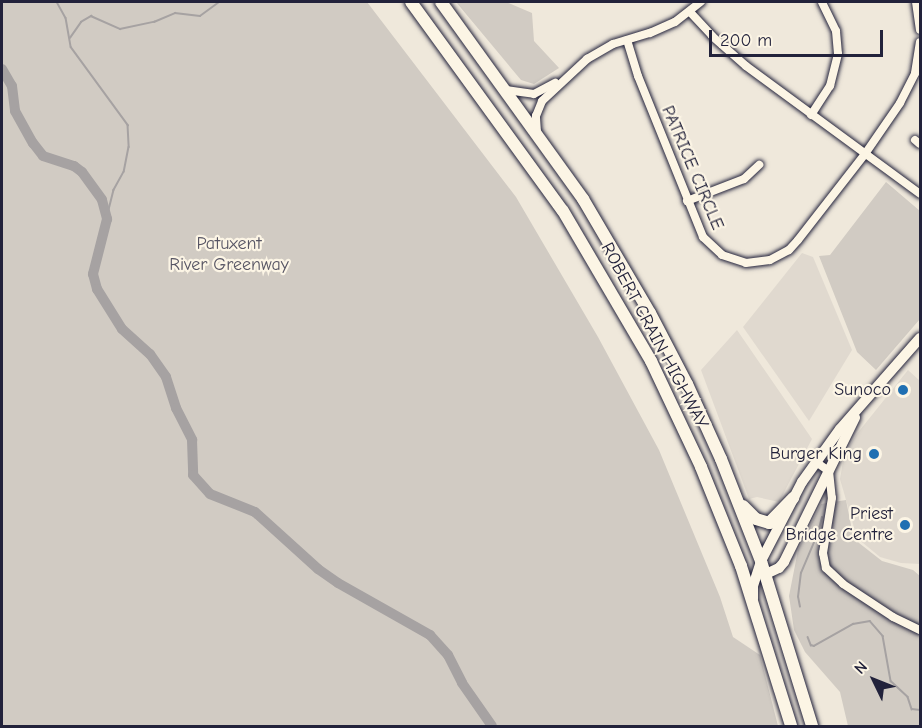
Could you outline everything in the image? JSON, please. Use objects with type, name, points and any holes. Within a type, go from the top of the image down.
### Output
[{"type":"highway","name":"ROBERT CRAIN HIGHWAY","points":[[411,2],[540,178],[606,280],[680,418],[741,566],[791,726]]},
{"type":"highway","name":"ROBERT CRAIN HIGHWAY","points":[[441,2],[537,132],[588,207],[650,313],[687,384],[739,501],[762,561],[761,575],[812,726]]},
{"type":"highway","points":[[739,501],[756,519],[764,523],[773,521],[793,498]]},
{"type":"highway","points":[[741,566],[761,575]]},
{"type":"main road","points":[[762,561],[793,498],[816,462],[921,338]]},
{"type":"main road","points":[[753,600],[761,575],[779,568],[784,562],[858,411]]},
{"type":"street","points":[[506,90],[534,94],[566,76],[603,48],[663,28],[690,12],[701,2]]},
{"type":"street","points":[[811,115],[830,86],[838,54],[836,32],[822,2]]},
{"type":"street","points":[[916,2],[920,12],[921,30]]},
{"type":"street","points":[[690,12],[727,51],[921,194]]},
{"type":"street","name":"PATRICE CIRCLE","points":[[627,40],[638,76],[697,227],[711,248],[733,261],[746,263],[770,260],[789,250],[798,240],[865,154],[908,88],[919,59],[921,42]]},
{"type":"street","points":[[537,132],[537,116],[542,101],[566,76]]},
{"type":"street","points":[[687,201],[744,179],[759,165]]},
{"type":"street","points":[[816,462],[829,471],[833,507],[823,553],[826,568],[843,584],[893,617],[921,630]]},
{"type":"shaded area","points":[[802,253],[813,257],[852,350],[809,421],[743,327]]},
{"type":"shaded area","points":[[737,330],[812,439],[779,502],[757,497],[749,499],[701,370]]},
{"type":"shaded area","points":[[908,370],[920,381],[920,564],[901,563],[880,557],[857,538],[840,479],[844,456],[856,435]]},
{"type":"green space","name":"Patuxent River Greenway","points":[[2,2],[367,2],[516,197],[598,337],[659,450],[720,597],[733,637],[760,655],[778,726],[2,726]]},
{"type":"green space","points":[[456,2],[506,2],[532,13],[534,41],[559,68],[534,84],[521,80]]},
{"type":"green space","points":[[886,182],[920,211],[920,319],[876,370],[857,352],[819,256],[830,255]]},
{"type":"green space","points":[[846,500],[853,535],[859,543],[882,561],[913,570],[920,576],[920,726],[848,726],[840,692],[805,652],[794,630],[789,596],[798,550],[821,504]]},
{"type":"waterway","points":[[57,2],[66,18],[71,47],[128,125],[129,147],[124,172],[114,190],[107,219]]},
{"type":"waterway","points":[[70,38],[81,22],[91,16],[120,29],[154,22],[175,13],[200,16],[219,2]]},
{"type":"waterway","points":[[2,69],[12,86],[15,111],[33,143],[43,156],[74,166],[82,172],[102,200],[107,219],[93,274],[97,289],[122,329],[150,354],[166,377],[176,408],[192,440],[193,475],[210,494],[255,512],[318,569],[338,583],[430,635],[448,655],[462,683],[492,726]]},
{"type":"waterway","points":[[800,607],[798,597],[801,573],[818,533],[822,517]]},
{"type":"waterway","points":[[808,637],[811,645],[814,646],[853,624],[870,621],[883,636],[891,681],[908,697],[912,709],[920,710]]},
{"type":"place","name":"Sunoco","points":[[903,390]]},
{"type":"place","name":"Burger King","points":[[874,454]]},
{"type":"place","name":"Priest Bridge Centre","points":[[905,525]]}]
